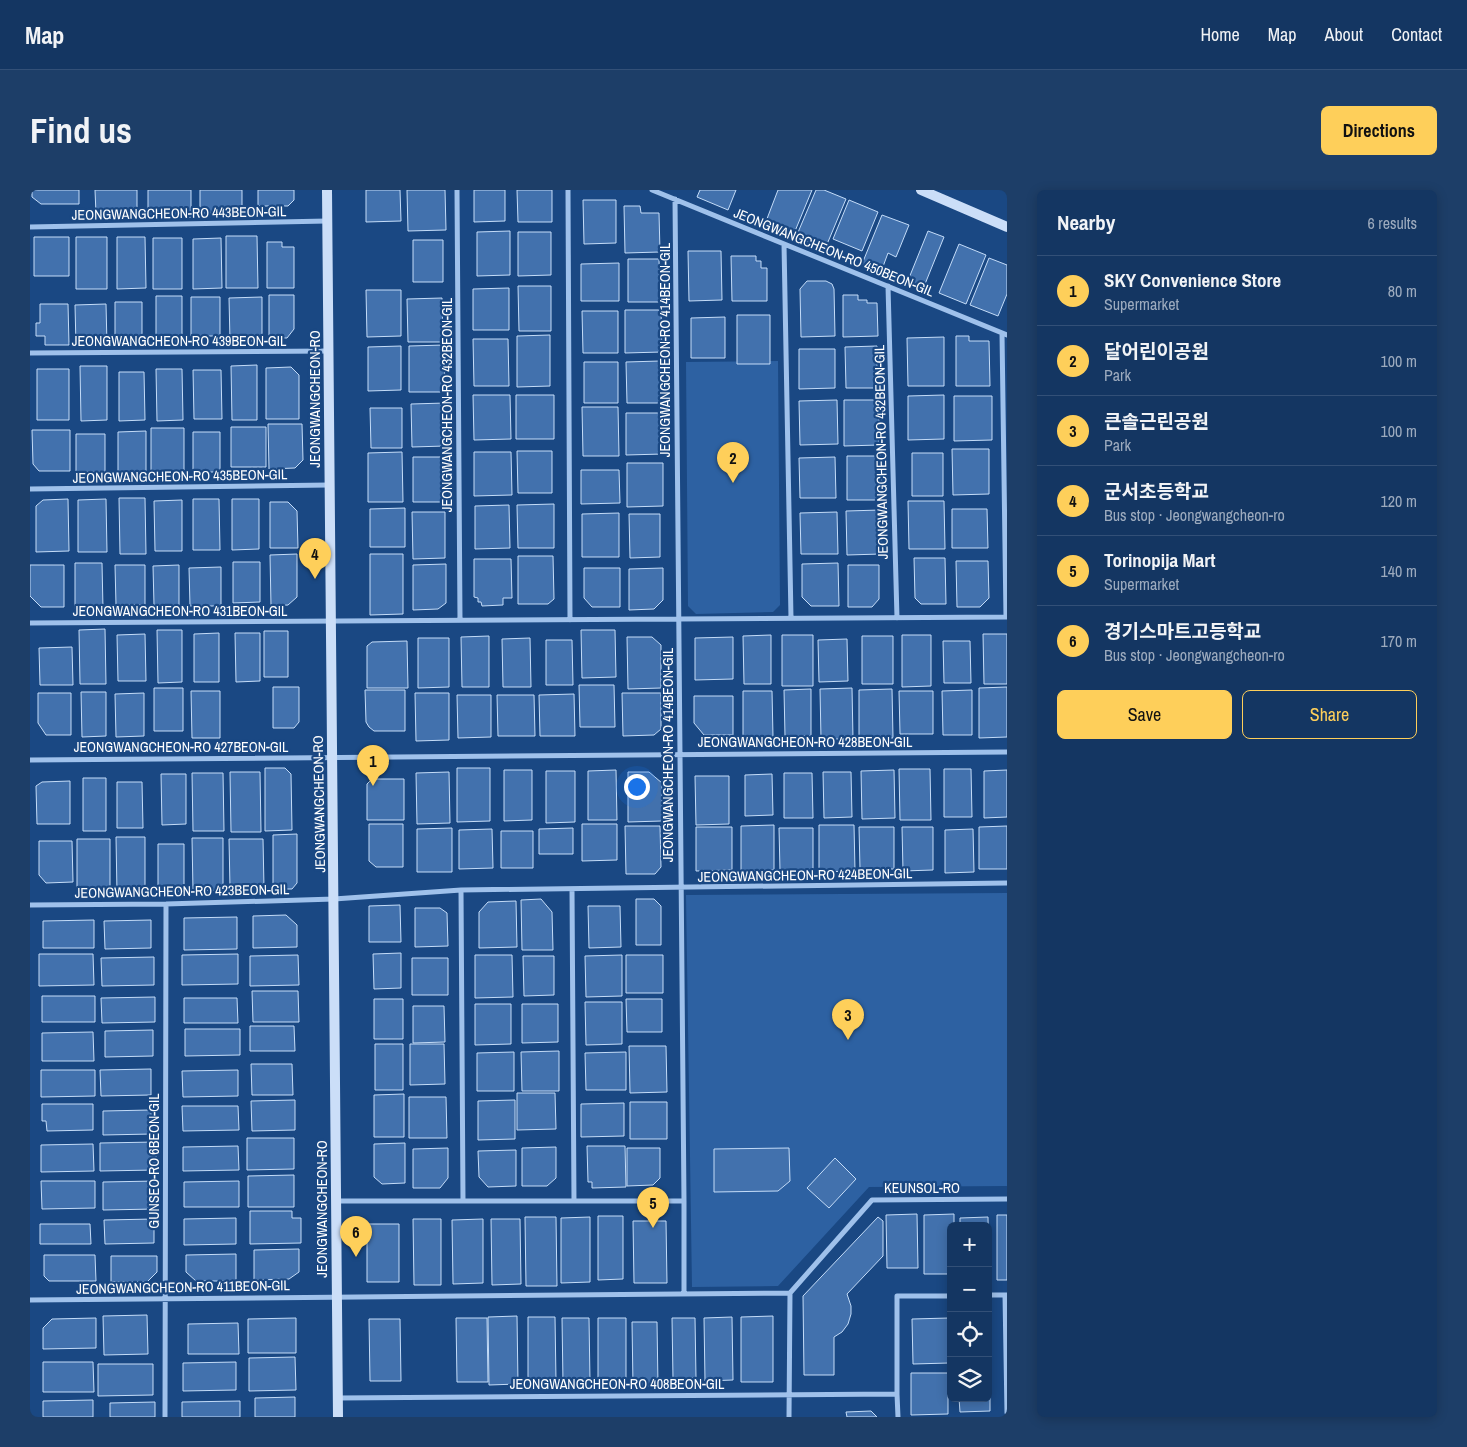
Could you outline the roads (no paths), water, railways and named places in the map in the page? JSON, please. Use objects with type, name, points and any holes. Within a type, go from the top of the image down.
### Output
[{"type":"street","name":"JEONGWANGCHEON-RO","points":[[327,190],[338,1417]]},
{"type":"street","name":"JEONGWANGCHEON-RO 432BEON-GIL","points":[[457,190],[460,620]]},
{"type":"street","points":[[568,190],[570,620]]},
{"type":"street","name":"JEONGWANGCHEON-RO 450BEON-GIL","points":[[652,190],[1005,334]]},
{"type":"street","points":[[921,190],[1007,227]]},
{"type":"street","name":"JEONGWANGCHEON-RO 414BEON-GIL","points":[[675,199],[684,1294]]},
{"type":"street","name":"JEONGWANGCHEON-RO 443BEON-GIL","points":[[30,227],[328,221]]},
{"type":"street","points":[[784,244],[791,618]]},
{"type":"street","name":"JEONGWANGCHEON-RO 432BEON-GIL","points":[[888,286],[897,618]]},
{"type":"street","points":[[331,621],[1006,617],[1005,334]]},
{"type":"street","name":"JEONGWANGCHEON-RO 439BEON-GIL","points":[[30,353],[329,351]]},
{"type":"street","name":"JEONGWANGCHEON-RO 435BEON-GIL","points":[[30,489],[330,485]]},
{"type":"street","name":"JEONGWANGCHEON-RO 431BEON-GIL","points":[[30,622],[331,621]]},
{"type":"street","name":"JEONGWANGCHEON-RO 428BEON-GIL","points":[[332,757],[1007,752]]},
{"type":"street","name":"JEONGWANGCHEON-RO 427BEON-GIL","points":[[30,760],[332,757]]},
{"type":"street","name":"JEONGWANGCHEON-RO 424BEON-GIL","points":[[334,899],[461,890],[1007,883]]},
{"type":"street","points":[[572,889],[574,1202]]},
{"type":"street","points":[[461,890],[463,1201]]},
{"type":"street","name":"JEONGWANGCHEON-RO 423BEON-GIL","points":[[30,905],[166,904],[334,899]]},
{"type":"street","name":"GUNSEO-RO 6BEON-GIL","points":[[165,1417],[166,904]]},
{"type":"street","name":"KEUNSOL-RO","points":[[790,1293],[872,1200],[1007,1199]]},
{"type":"street","points":[[336,1201],[684,1201]]},
{"type":"street","points":[[788,1417],[790,1293]]},
{"type":"street","name":"JEONGWANGCHEON-RO 411BEON-GIL","points":[[30,1300],[790,1293]]},
{"type":"street","points":[[992,1295],[1006,1295],[1007,1414]]},
{"type":"street","points":[[898,1417],[897,1296],[947,1296]]},
{"type":"street","name":"JEONGWANGCHEON-RO 408BEON-GIL","points":[[338,1398],[897,1394]]},
{"type":"place","name":"달어린이공원","points":[[733,483]]},
{"type":"place","name":"군서초등학교","points":[[315,579]]},
{"type":"place","name":"SKY Convenience Store","points":[[373,786]]},
{"type":"place","name":"큰솔근린공원","points":[[848,1040]]},
{"type":"place","name":"Torinopija Mart","points":[[653,1228]]},
{"type":"place","name":"경기스마트고등학교","points":[[356,1257]]}]
